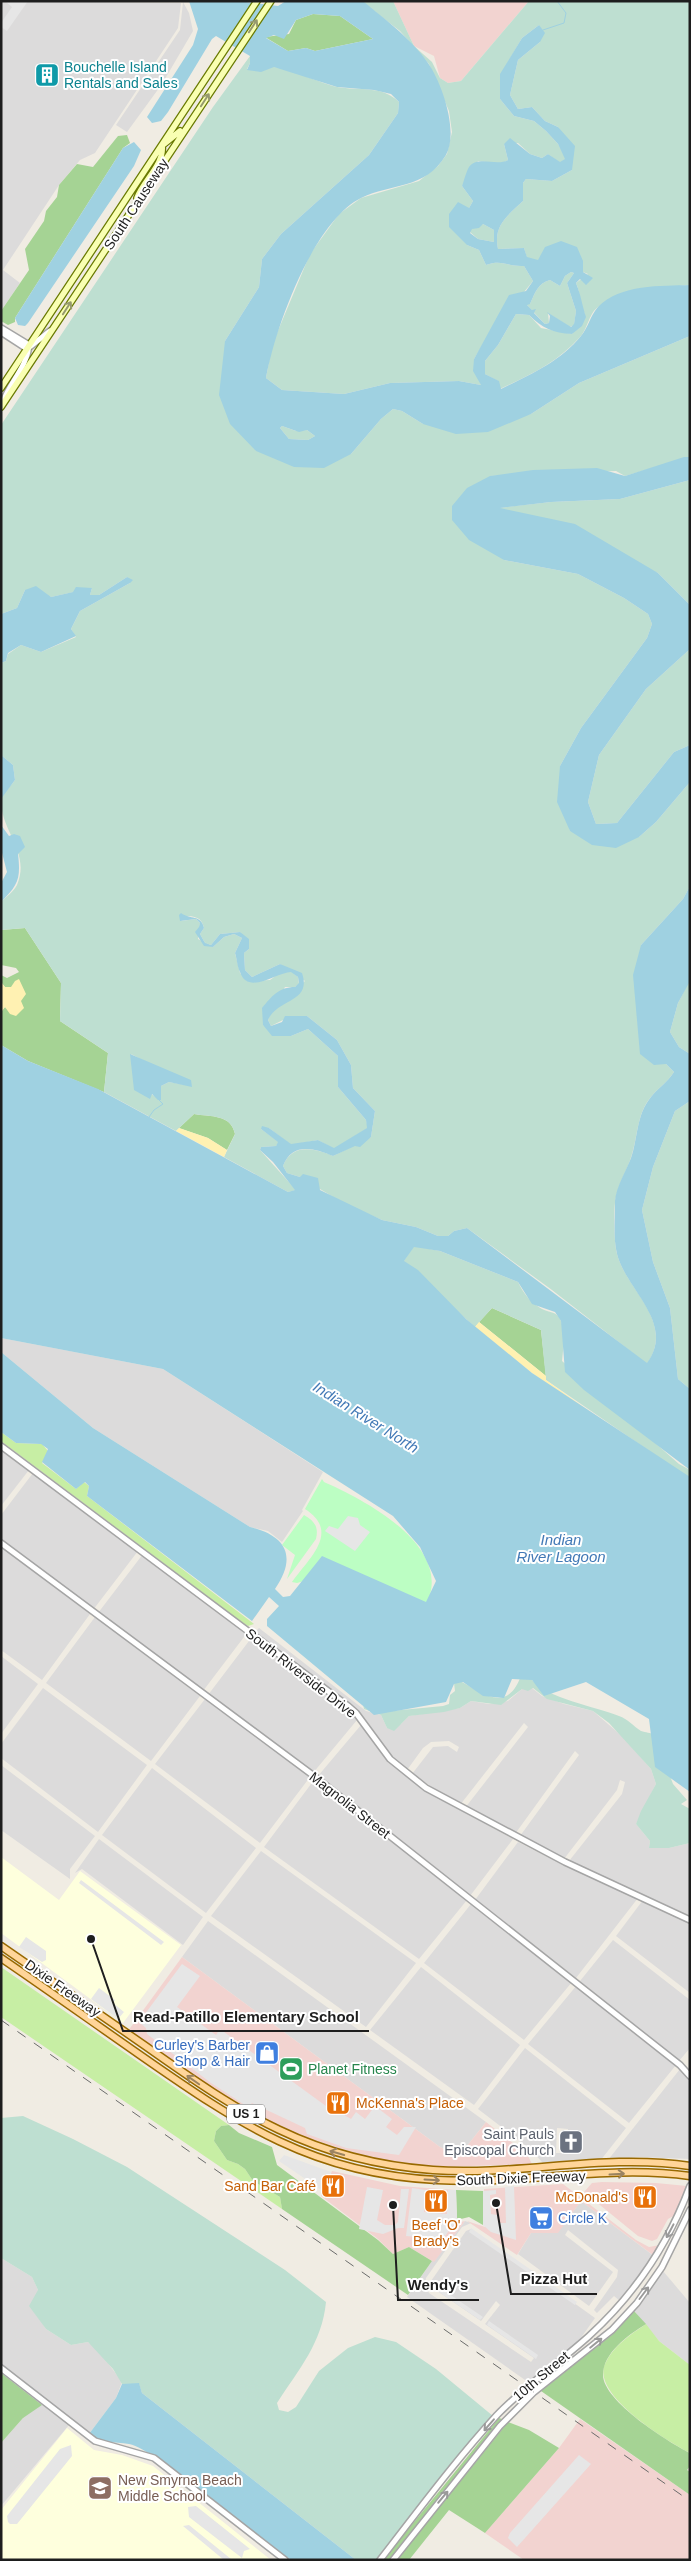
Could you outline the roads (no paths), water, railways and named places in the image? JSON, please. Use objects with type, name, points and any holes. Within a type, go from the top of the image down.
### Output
[{"type":"main road","name":"South Causeway","points":[[1,388],[257,1]]},
{"type":"main road","name":"South Causeway","points":[[1,406],[271,1]]},
{"type":"main road","points":[[134,207],[140,189],[161,157],[162,145],[173,139],[193,117]]},
{"type":"main road","name":"Dixie Freeway","points":[[1,1946],[124,2031]]},
{"type":"main road","name":"Dixie Freeway","points":[[1,1958],[118,2040]]},
{"type":"main road","name":"South Dixie Freeway","points":[[124,2031],[233,2106],[267,2125],[319,2147],[360,2159],[420,2169],[462,2171],[641,2162],[690,2166]]},
{"type":"main road","name":"South Dixie Freeway","points":[[118,2040],[228,2115],[281,2143],[313,2156],[366,2171],[419,2179],[456,2181],[630,2173],[690,2176]]},
{"type":"main road","points":[[537,2178],[554,2167]]},
{"type":"main road","points":[[515,2179],[528,2174],[536,2168]]},
{"type":"street","points":[[1,406],[7,391],[27,360],[29,347],[55,327]]},
{"type":"street","points":[[1,328],[29,347]]},
{"type":"street","points":[[1,332],[29,347]]},
{"type":"street","name":"South Riverside Drive","points":[[1,1446],[348,1706],[356,1713],[390,1759],[426,1788],[565,1862],[690,1920]]},
{"type":"street","name":"Magnolia Street","points":[[1,1543],[314,1776],[584,1988],[680,2065],[690,2076]]},
{"type":"street","name":"10th Street","points":[[380,2560],[472,2445],[510,2403],[588,2337],[628,2296],[657,2257],[676,2220],[690,2186]]},
{"type":"street","name":"10th Street","points":[[393,2560],[500,2426],[551,2379],[612,2330],[637,2303],[662,2267],[690,2210]]},
{"type":"street","points":[[1,2368],[95,2441],[154,2458],[284,2560]]},
{"type":"street","points":[[545,2372],[551,2379]]},
{"type":"street","points":[[510,2403],[517,2409]]},
{"type":"water","points":[[189,1],[238,1],[278,6],[286,1],[362,1],[399,31],[423,56],[439,83],[447,108],[450,121],[450,145],[438,166],[418,180],[361,198],[344,211],[327,229],[312,252],[287,305],[266,378],[282,390],[344,394],[390,383],[459,381],[481,385],[473,371],[474,359],[509,295],[526,291],[533,281],[524,266],[501,263],[486,265],[479,250],[467,245],[449,227],[449,214],[458,202],[469,208],[473,201],[462,186],[469,167],[483,161],[503,162],[508,160],[504,144],[510,138],[530,154],[542,158],[548,154],[560,162],[565,159],[558,144],[546,131],[534,121],[514,116],[500,99],[500,74],[522,38],[539,25],[545,33],[540,42],[518,60],[510,95],[518,109],[532,107],[545,121],[558,127],[575,146],[572,170],[552,181],[526,179],[523,183],[523,201],[499,228],[498,249],[524,248],[527,257],[538,260],[545,247],[561,241],[577,247],[583,261],[583,272],[593,278],[586,285],[580,279],[576,283],[586,317],[582,326],[572,334],[559,332],[548,329],[529,315],[516,314],[498,345],[485,361],[485,374],[499,381],[501,389],[554,361],[573,345],[583,333],[598,307],[607,299],[629,290],[690,285],[690,336],[579,383],[531,414],[488,432],[456,434],[423,424],[402,411],[393,409],[381,419],[351,454],[324,468],[294,467],[256,451],[230,424],[219,395],[225,341],[259,287],[262,259],[281,234],[369,155],[398,113],[399,102],[391,94],[374,90],[337,87],[274,67],[261,72],[247,70],[250,56],[216,36],[212,39],[168,112],[161,121],[152,123],[147,117],[193,45],[198,29]],"holes":[[[313,14],[340,16],[373,39],[315,51],[306,48],[288,51],[266,38],[274,35],[284,39],[296,20]],[[483,224],[494,230],[494,242],[478,239],[470,233],[472,229],[479,228]],[[571,272],[574,273],[567,283],[576,311],[574,324],[571,327],[547,312],[550,316],[549,323],[545,324],[534,313],[536,309],[532,310],[527,305],[530,304],[537,289],[543,283],[550,280],[560,286],[565,276]],[[282,426],[299,432],[307,430],[315,436],[308,440],[289,439],[280,428]]]},
{"type":"water","points":[[134,142],[141,150],[134,166],[28,323],[25,326],[18,325],[15,318],[123,148]]},
{"type":"water","points":[[684,457],[690,457],[690,480],[620,499],[551,502],[500,508],[575,524],[658,573],[690,605],[690,649],[646,689],[599,755],[588,802],[596,824],[617,823],[674,752],[690,745],[690,782],[656,822],[639,837],[616,848],[592,845],[570,831],[557,802],[560,766],[581,728],[647,638],[652,624],[648,614],[624,598],[578,574],[504,560],[469,540],[452,520],[452,506],[467,488],[490,476],[533,470],[597,468],[625,476]]},
{"type":"water","points":[[127,577],[133,580],[80,611],[71,629],[76,636],[41,652],[21,645],[8,653],[6,661],[1,663],[1,614],[17,608],[25,590],[36,586],[51,597],[73,592],[76,587],[92,588],[90,595],[99,595]]},
{"type":"water","points":[[1,755],[13,765],[15,780],[1,799]]},
{"type":"water","points":[[1,825],[9,836],[14,834],[20,836],[25,847],[18,854],[19,870],[15,886],[1,902],[1,883],[7,872],[1,849]]},
{"type":"water","name":"Indian River Lagoon","points":[[690,886],[690,981],[678,1003],[670,1032],[679,1047],[690,1054],[690,1101],[675,1111],[653,1167],[642,1210],[653,1262],[670,1308],[678,1379],[690,1389],[690,1470],[584,1390],[565,1372],[561,1321],[555,1312],[532,1304],[518,1282],[440,1251],[414,1247],[404,1261],[418,1270],[466,1319],[532,1373],[690,1477],[690,1792],[655,1767],[649,1719],[586,1682],[544,1696],[532,1680],[512,1679],[504,1698],[483,1696],[463,1682],[454,1684],[446,1702],[374,1715],[267,1626],[267,1619],[279,1606],[269,1597],[252,1621],[87,1496],[89,1486],[85,1482],[76,1489],[42,1462],[48,1449],[41,1444],[16,1443],[1,1432],[1,1352],[93,1428],[250,1527],[273,1536],[280,1542],[285,1549],[287,1558],[282,1578],[275,1589],[283,1597],[290,1596],[322,1556],[426,1602],[436,1581],[420,1547],[393,1516],[163,1369],[1,1338],[1,1045],[28,1061],[98,1089],[288,1192],[295,1190],[273,1162],[260,1150],[261,1147],[276,1146],[278,1142],[261,1129],[262,1126],[269,1128],[291,1144],[318,1140],[334,1148],[367,1128],[366,1120],[338,1087],[338,1056],[308,1029],[291,1036],[272,1036],[263,1025],[262,1008],[280,990],[295,987],[299,983],[298,977],[291,972],[256,983],[249,982],[244,979],[240,972],[235,953],[242,938],[234,934],[224,937],[213,947],[204,946],[195,932],[200,923],[196,919],[180,921],[179,915],[181,913],[198,919],[204,928],[200,934],[205,943],[211,945],[220,934],[240,932],[249,939],[249,949],[244,953],[245,970],[252,977],[280,964],[302,973],[304,983],[302,990],[273,1013],[268,1020],[271,1026],[282,1022],[285,1016],[307,1016],[337,1040],[351,1065],[353,1088],[375,1111],[371,1137],[360,1147],[355,1146],[333,1156],[311,1149],[298,1150],[287,1158],[283,1166],[287,1173],[300,1177],[303,1174],[318,1178],[320,1190],[382,1220],[416,1227],[438,1236],[448,1236],[454,1231],[467,1228],[647,1363],[654,1348],[656,1334],[653,1320],[622,1267],[617,1254],[615,1201],[619,1185],[631,1158],[640,1119],[646,1104],[674,1072],[666,1064],[654,1065],[640,1054],[633,975],[641,945],[683,899]]},
{"type":"water","points":[[130,1054],[191,1080],[192,1087],[169,1082],[161,1086],[161,1100],[158,1100],[152,1094],[150,1099],[134,1090]]},
{"type":"water","points":[[139,2383],[142,2393],[356,2560],[291,2560],[155,2456],[139,2447],[103,2441],[89,2434],[116,2398],[122,2384]]},
{"type":"waterway","points":[[543,30],[564,23],[566,13],[557,1]]},
{"type":"waterway","points":[[149,1117],[154,1110],[163,1104],[159,1100]]},
{"type":"railway","points":[[1,2020],[690,2501]]},
{"type":"place","name":"Bouchelle Island Rentals and Sales","points":[[47,75]]},
{"type":"place","name":"Read-Patillo Elementary School","points":[[91,1939]]},
{"type":"place","name":"Curley's Barber Shop & Hair","points":[[267,2053]]},
{"type":"place","name":"Planet Fitness","points":[[291,2069]]},
{"type":"place","name":"McKenna's Place","points":[[338,2103]]},
{"type":"place","name":"Saint Pauls Episcopal Church","points":[[571,2142]]},
{"type":"place","name":"Sand Bar Café","points":[[333,2186]]},
{"type":"place","name":"McDonald's","points":[[645,2197]]},
{"type":"place","name":"Beef 'O' Brady's","points":[[436,2201]]},
{"type":"place","name":"Pizza Hut","points":[[496,2203]]},
{"type":"place","name":"Wendy's","points":[[393,2205]]},
{"type":"place","name":"Circle K","points":[[541,2218]]},
{"type":"place","name":"New Smyrna Beach Middle School","points":[[100,2488]]},
{"type":"water label","name":"Indian River North","points":[[366,1417]]}]
